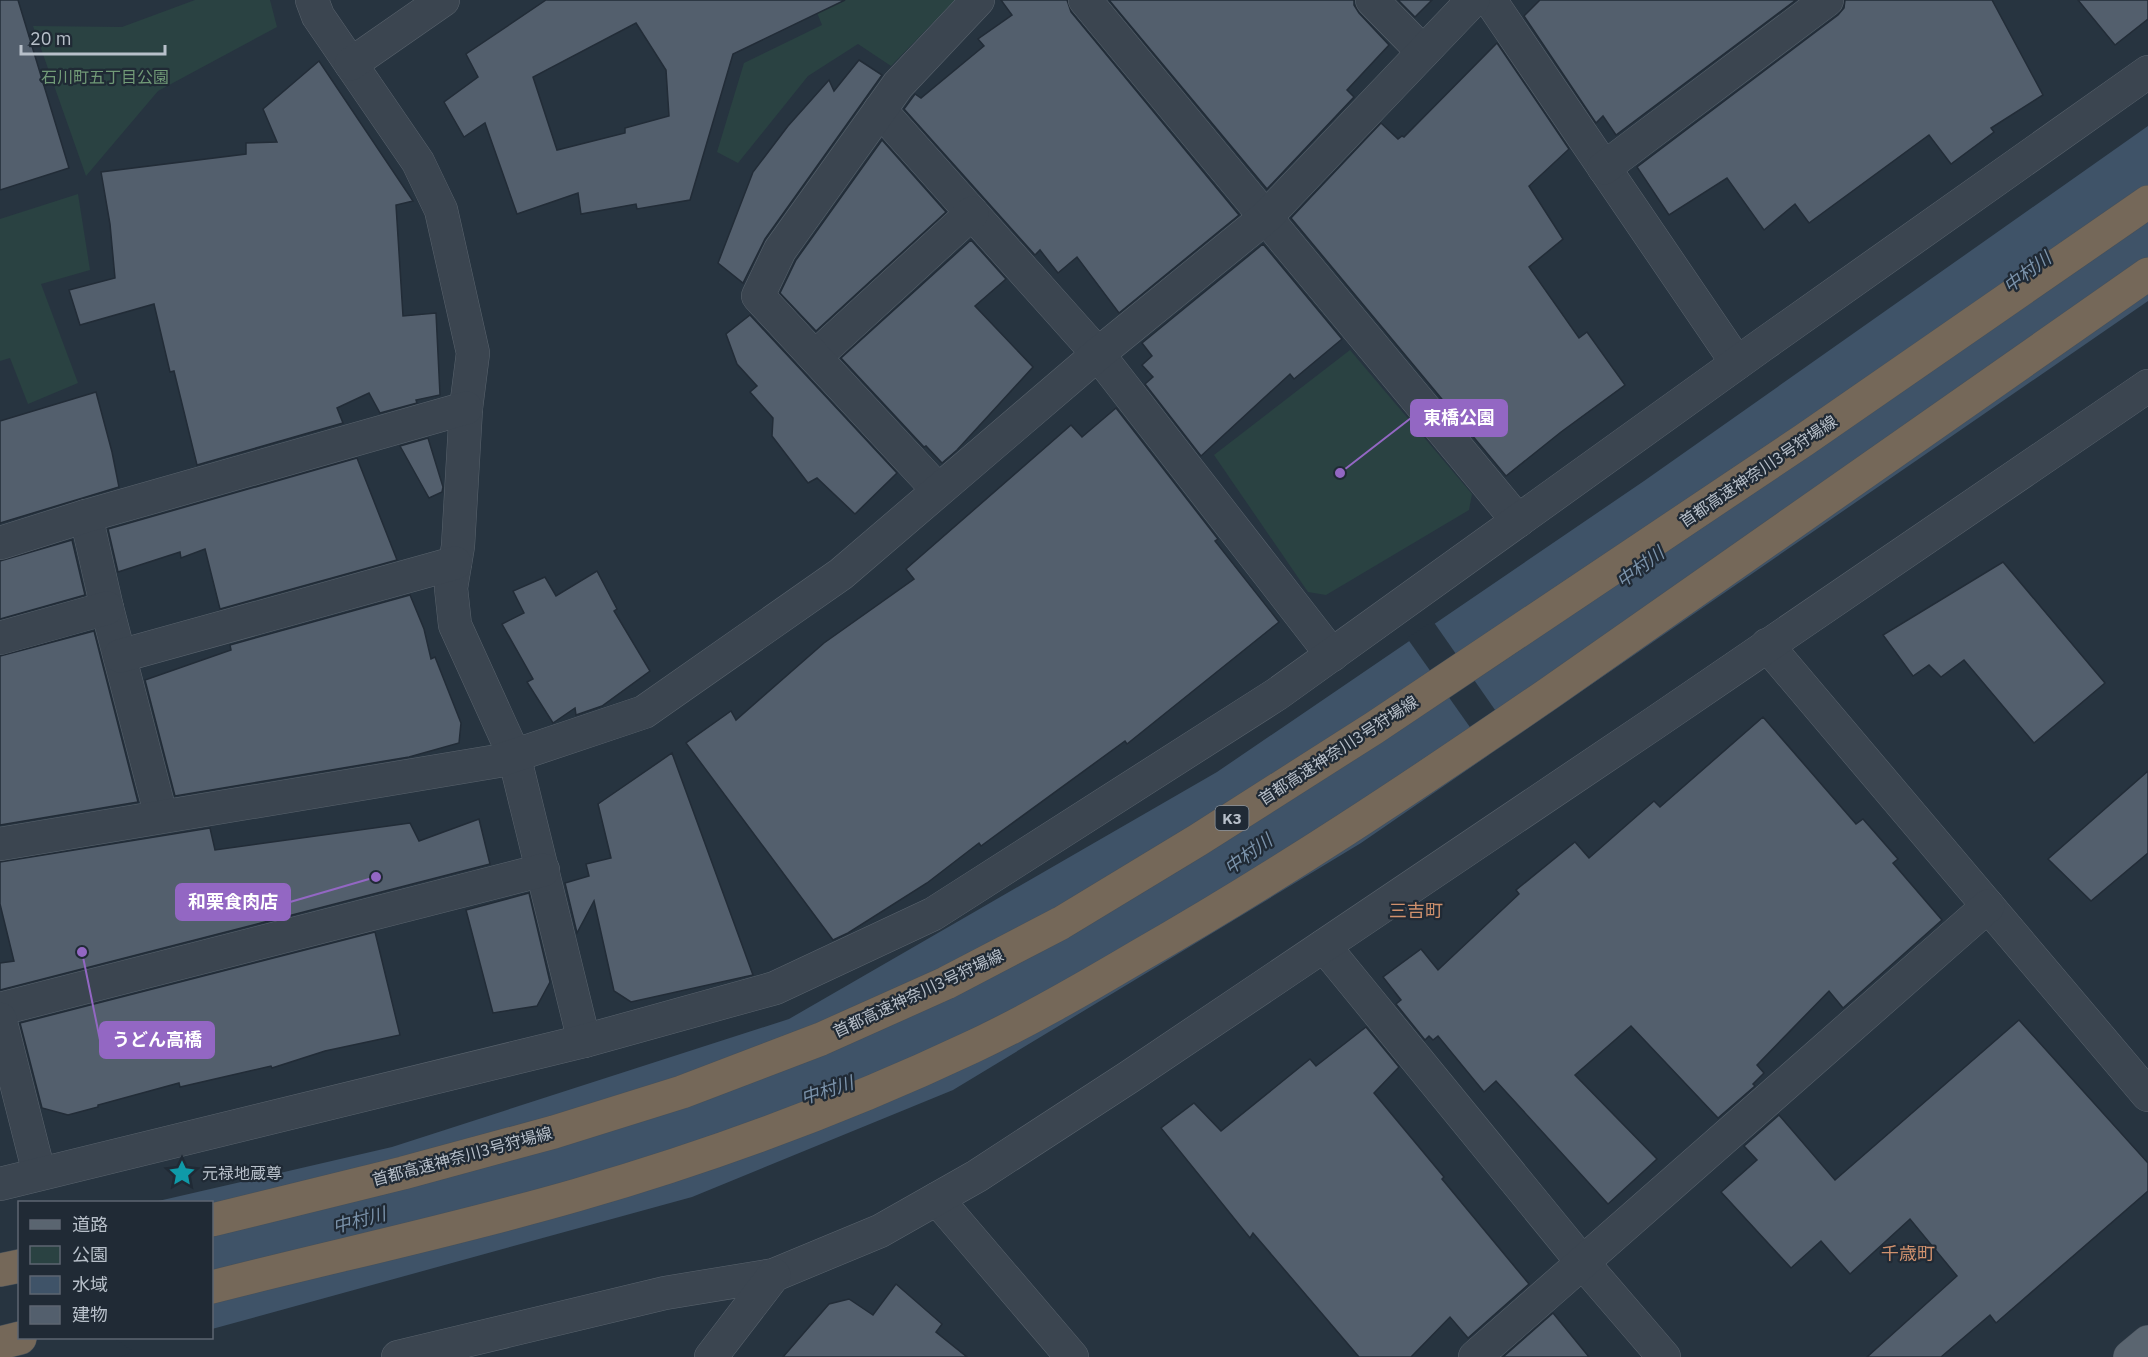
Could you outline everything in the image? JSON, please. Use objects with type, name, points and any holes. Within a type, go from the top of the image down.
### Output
[{"type":"highway","name":"首都高速神奈川3号狩場線","points":[[213,1220],[403,1173],[542,1135],[682,1092],[821,1039],[946,983],[1060,923],[1198,840],[1374,728],[1804,440],[2148,202]]},
{"type":"highway","points":[[213,1287],[412,1239],[575,1196],[708,1154],[843,1104],[974,1046],[1092,983],[1200,921],[1335,838],[1802,519],[2148,274]]},
{"type":"highway","points":[[0,1270],[18,1266]]},
{"type":"highway","points":[[0,1343],[18,1338]]},
{"type":"main road","points":[[2130,1357],[2148,1342]]},
{"type":"street","points":[[312,0],[318,16],[418,162],[441,210],[473,353],[466,408],[458,546],[451,588],[455,625],[514,755],[584,1041]]},
{"type":"street","points":[[351,64],[443,0]]},
{"type":"street","points":[[938,490],[758,296],[780,250],[898,85],[978,0]]},
{"type":"street","points":[[1085,0],[1518,520]]},
{"type":"street","points":[[1372,0],[1423,52]]},
{"type":"street","points":[[0,844],[498,760],[644,712],[841,574],[1098,354],[1266,218],[1473,0]]},
{"type":"street","points":[[1490,0],[1737,363]]},
{"type":"street","points":[[1604,168],[1827,0]]},
{"type":"street","points":[[0,1184],[584,1041],[775,988],[933,914],[1277,694],[1737,363],[2148,72]]},
{"type":"street","points":[[880,110],[1098,354],[1332,655]]},
{"type":"street","points":[[815,357],[972,213]]},
{"type":"street","points":[[398,1357],[664,1293],[774,1275],[880,1231],[977,1176],[1063,1120],[1324,946],[2148,386]]},
{"type":"street","points":[[0,543],[86,516],[466,408]]},
{"type":"street","points":[[86,516],[107,608],[161,816]]},
{"type":"street","points":[[120,656],[455,563]]},
{"type":"street","points":[[0,638],[107,608]]},
{"type":"street","points":[[1767,645],[2148,1095]]},
{"type":"street","points":[[0,1009],[543,870]]},
{"type":"street","points":[[1475,1357],[1988,906]]},
{"type":"street","points":[[1324,946],[1583,1263],[1664,1357]]},
{"type":"street","points":[[0,1019],[39,1173]]},
{"type":"street","points":[[937,1199],[1072,1357]]},
{"type":"street","points":[[711,1357],[774,1275]]},
{"type":"green space","name":"石川町五丁目公園","points":[[195,0],[270,0],[277,27],[158,91],[86,176],[33,26],[122,27]]},
{"type":"green space","points":[[812,0],[955,0],[891,66],[858,44],[808,76],[738,163],[717,152],[744,63],[822,25]]},
{"type":"green space","points":[[78,194],[90,270],[41,284],[78,383],[28,404],[10,358],[0,361],[0,219]]},
{"type":"green space","points":[[1350,350],[1472,494],[1469,510],[1326,595],[1308,592],[1214,455]]},
{"type":"water","name":"中村川","points":[[2148,126],[2148,301],[1361,843],[953,1090],[692,1197],[213,1329],[213,1201],[158,1201],[392,1147],[789,1019],[1217,772],[1644,481]]},
{"type":"pier","points":[[1433,621],[1516,740],[1491,757],[1407,638]]},
{"type":"pier","points":[[0,1249],[18,1263],[18,1339],[115,1339],[134,1352],[119,1357],[0,1357]]},
{"type":"building","points":[[0,0],[18,0],[69,168],[0,190]]},
{"type":"building","points":[[546,0],[845,0],[733,54],[690,200],[637,209],[636,204],[581,214],[578,193],[517,214],[485,123],[464,137],[444,102],[478,77],[466,54]],"holes":[[[636,23],[666,70],[669,116],[625,128],[625,133],[557,150],[533,77]]]},
{"type":"building","points":[[1001,0],[1067,0],[1071,12],[1239,215],[1119,313],[1077,257],[1058,273],[1040,250],[1035,255],[904,109],[915,94],[921,98],[984,46],[978,39],[1012,15]]},
{"type":"building","points":[[1109,0],[1354,0],[1359,13],[1389,45],[1347,90],[1354,97],[1267,189]]},
{"type":"building","points":[[1398,0],[1432,0],[1415,17]]},
{"type":"building","points":[[1540,0],[1796,0],[1616,135],[1603,116],[1596,123],[1524,16]]},
{"type":"building","points":[[1845,0],[1992,0],[2043,95],[1991,128],[1994,132],[1951,164],[1929,135],[1809,223],[1795,204],[1764,230],[1727,178],[1669,215],[1637,167],[1838,15],[1844,8]]},
{"type":"building","points":[[2078,0],[2148,0],[2148,19],[2115,45]]},
{"type":"building","points":[[1497,43],[1569,149],[1529,186],[1563,239],[1529,267],[1579,338],[1587,332],[1625,385],[1506,476],[1291,218],[1381,123],[1398,139],[1404,137]]},
{"type":"building","points":[[859,60],[882,75],[765,239],[743,283],[718,263],[753,172],[788,126],[829,80],[834,91]]},
{"type":"building","points":[[319,61],[413,201],[396,205],[403,316],[436,313],[440,395],[416,400],[417,403],[380,413],[369,393],[337,408],[343,423],[197,465],[174,371],[170,372],[154,304],[80,325],[69,290],[115,278],[110,224],[101,172],[246,154],[246,143],[277,142],[263,109]]},
{"type":"building","points":[[882,140],[946,212],[816,331],[780,293],[796,260]]},
{"type":"building","points":[[971,240],[1006,279],[975,306],[1033,367],[957,450],[942,463],[926,446],[924,447],[841,358]]},
{"type":"building","points":[[1263,244],[1342,339],[1294,379],[1290,374],[1201,456],[1145,384],[1153,377],[1142,365],[1152,356],[1142,343]]},
{"type":"building","points":[[750,315],[897,473],[855,514],[817,478],[808,483],[772,436],[773,418],[750,392],[757,386],[737,364],[726,334]]},
{"type":"building","points":[[96,392],[119,487],[0,523],[0,421]]},
{"type":"building","points":[[1116,408],[1218,539],[1215,541],[1279,622],[1127,744],[1125,741],[981,846],[979,843],[927,883],[833,940],[686,743],[731,711],[736,720],[824,643],[914,579],[906,569],[1071,425],[1082,437]]},
{"type":"building","points":[[428,438],[443,487],[442,492],[429,498],[400,446]]},
{"type":"building","points":[[357,458],[397,560],[220,609],[205,549],[181,558],[180,552],[118,572],[108,529]]},
{"type":"building","points":[[72,540],[85,595],[0,619],[0,561]]},
{"type":"building","points":[[2003,562],[2105,683],[2034,743],[1964,660],[1941,677],[1929,665],[1913,676],[1883,635]]},
{"type":"building","points":[[597,571],[617,609],[614,611],[650,671],[602,706],[576,715],[575,708],[553,723],[527,682],[533,679],[502,624],[524,613],[513,591],[545,577],[556,596]]},
{"type":"building","points":[[410,595],[424,629],[431,659],[435,657],[461,723],[459,743],[409,757],[175,796],[145,680],[231,650],[230,645]]},
{"type":"building","points":[[94,631],[138,802],[0,825],[0,656]]},
{"type":"building","points":[[1763,717],[1856,824],[1863,819],[1898,859],[1893,863],[1942,920],[1843,1008],[1829,991],[1757,1065],[1764,1073],[1753,1084],[1755,1086],[1718,1118],[1631,1026],[1575,1075],[1657,1159],[1608,1204],[1496,1081],[1484,1092],[1438,1036],[1433,1040],[1429,1036],[1425,1040],[1396,1004],[1401,1000],[1383,977],[1421,949],[1438,970],[1519,894],[1516,890],[1575,842],[1589,858],[1654,801],[1660,807]]},
{"type":"building","points":[[672,753],[753,975],[631,1002],[614,991],[594,901],[577,933],[565,883],[589,876],[586,864],[611,858],[598,804]]},
{"type":"building","points":[[2148,771],[2148,853],[2091,901],[2048,859]]},
{"type":"building","points":[[479,819],[490,864],[0,990],[0,963],[14,961],[0,904],[0,862],[210,828],[215,850],[410,823],[419,841]]},
{"type":"building","points":[[529,893],[550,982],[537,1006],[493,1013],[466,910]]},
{"type":"building","points":[[375,932],[400,1035],[325,1051],[272,1068],[271,1066],[180,1087],[179,1083],[68,1115],[42,1108],[20,1023]]},
{"type":"building","points":[[2019,1020],[2148,1163],[2148,1191],[1996,1323],[1990,1315],[1941,1357],[1867,1357],[1957,1276],[1910,1219],[1850,1274],[1821,1241],[1791,1268],[1721,1192],[1757,1160],[1744,1146],[1779,1115],[1835,1180]]},
{"type":"building","points":[[1366,1027],[1399,1067],[1374,1093],[1529,1284],[1468,1338],[1450,1317],[1411,1357],[1359,1357],[1253,1233],[1250,1238],[1161,1128],[1194,1103],[1221,1131],[1310,1059],[1316,1066]]},
{"type":"building","points":[[896,1284],[942,1324],[936,1332],[967,1357],[783,1357],[829,1304],[849,1299],[873,1315]]},
{"type":"building","points":[[1553,1313],[1589,1357],[1503,1357]]},
{"type":"place","name":"東橋公園","points":[[1340,473]]},
{"type":"place","name":"和栗食肉店","points":[[376,877]]},
{"type":"place","name":"うどん高橋","points":[[82,952]]},
{"type":"place","name":"元禄地蔵尊","points":[[182,1173]]},
{"type":"district","name":"三吉町","points":[[1416,910]]},
{"type":"district","name":"千歳町","points":[[1908,1253]]}]
